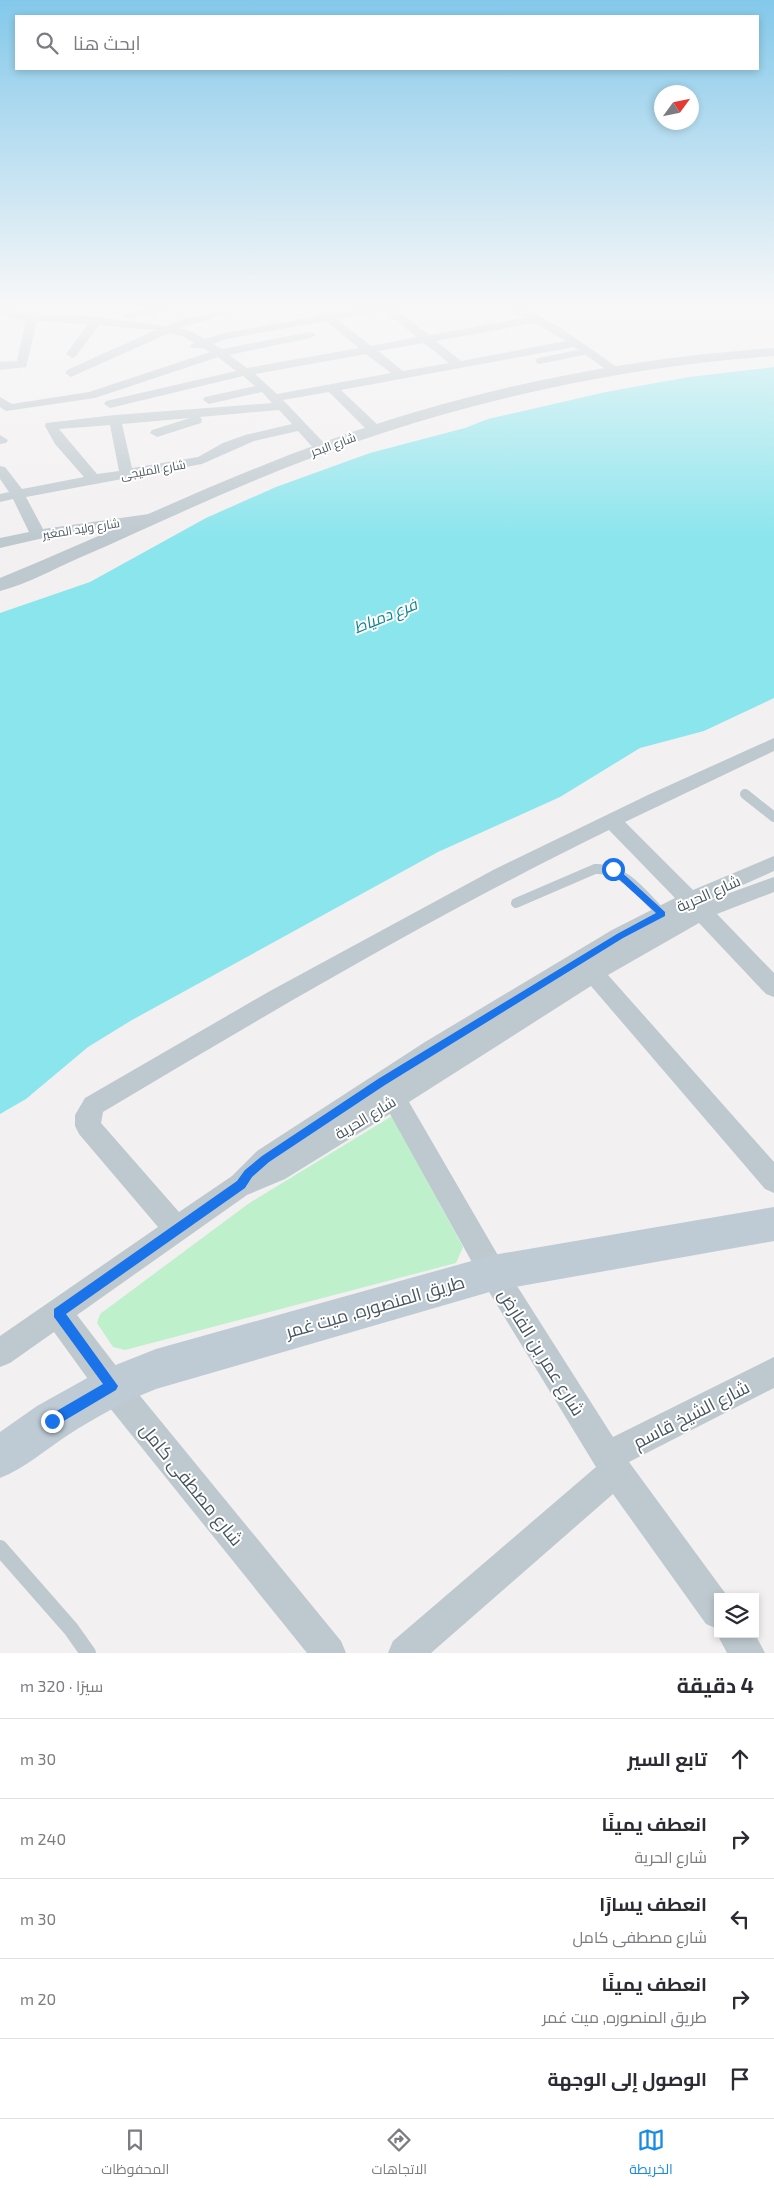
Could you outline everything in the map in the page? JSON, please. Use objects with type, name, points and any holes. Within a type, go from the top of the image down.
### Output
[{"type":"main road","name":"طريق المنصوره, ميت غمر","points":[[0,1457],[52,1421],[112,1386],[156,1369],[493,1273],[774,1224]]},
{"type":"street","points":[[87,384],[100,393]]},
{"type":"street","points":[[2,403],[10,408],[100,393],[127,384]]},
{"type":"street","points":[[110,404],[198,384]]},
{"type":"street","points":[[261,384],[280,402],[321,448]]},
{"type":"street","points":[[94,479],[60,441],[51,427],[208,406],[280,402],[355,384]]},
{"type":"street","name":"شارع البحر","points":[[0,585],[68,558],[321,448],[375,430],[547,384]]},
{"type":"street","points":[[157,433],[201,418],[208,406],[266,388]]},
{"type":"street","points":[[332,388],[375,430]]},
{"type":"street","points":[[115,419],[126,473]]},
{"type":"street","name":"شارع المليجى","points":[[0,498],[202,460],[228,446],[250,438],[301,426]]},
{"type":"street","points":[[0,470],[18,494],[38,534]]},
{"type":"street","name":"شارع وليد المغير","points":[[0,543],[38,534],[163,516]]},
{"type":"street","points":[[177,1229],[88,1126],[88,1115],[94,1105],[372,945],[465,894],[774,744]]},
{"type":"street","points":[[612,821],[696,905],[774,988]]},
{"type":"street","name":"شارع الحرية","points":[[739,889],[774,863]]},
{"type":"street","name":"شارع الحرية","points":[[388,1091],[593,973],[662,914],[696,905],[739,889],[774,884]]},
{"type":"street","name":"شارع الحرية","points":[[0,1353],[241,1184],[253,1182],[276,1171],[388,1091],[627,942],[696,905]]},
{"type":"street","points":[[593,973],[774,1181]]},
{"type":"street","name":"شارع عمر بن الفارض","points":[[388,1091],[493,1273],[612,1464],[714,1606]]},
{"type":"street","name":"شارع مصطفى كامل","points":[[58,1313],[112,1386],[329,1653]]},
{"type":"street","name":"شارع الشيخ قاسم","points":[[405,1653],[612,1464],[774,1372]]},
{"type":"street","points":[[737,1638],[748,1653]]},
{"type":"lane","points":[[745,794],[774,817]]},
{"type":"lane","points":[[516,903],[595,869],[607,867],[618,872],[662,914]]},
{"type":"lane","points":[[0,1548],[83,1651]]},
{"type":"green space","points":[[392,1116],[463,1247],[456,1263],[125,1350],[113,1347],[97,1323],[100,1314],[248,1204]]},
{"type":"water","name":"فرع دمياط","points":[[649,384],[774,384],[774,698],[704,731],[640,748],[560,797],[438,852],[132,1020],[88,1047],[26,1099],[0,1114],[0,613],[90,582],[206,518],[276,487],[370,453],[465,428],[488,419]]},
{"type":"route","points":[[52,1421],[112,1386],[58,1313],[241,1184],[248,1174],[266,1159],[382,1082],[620,936],[662,914],[613,869]]}]
